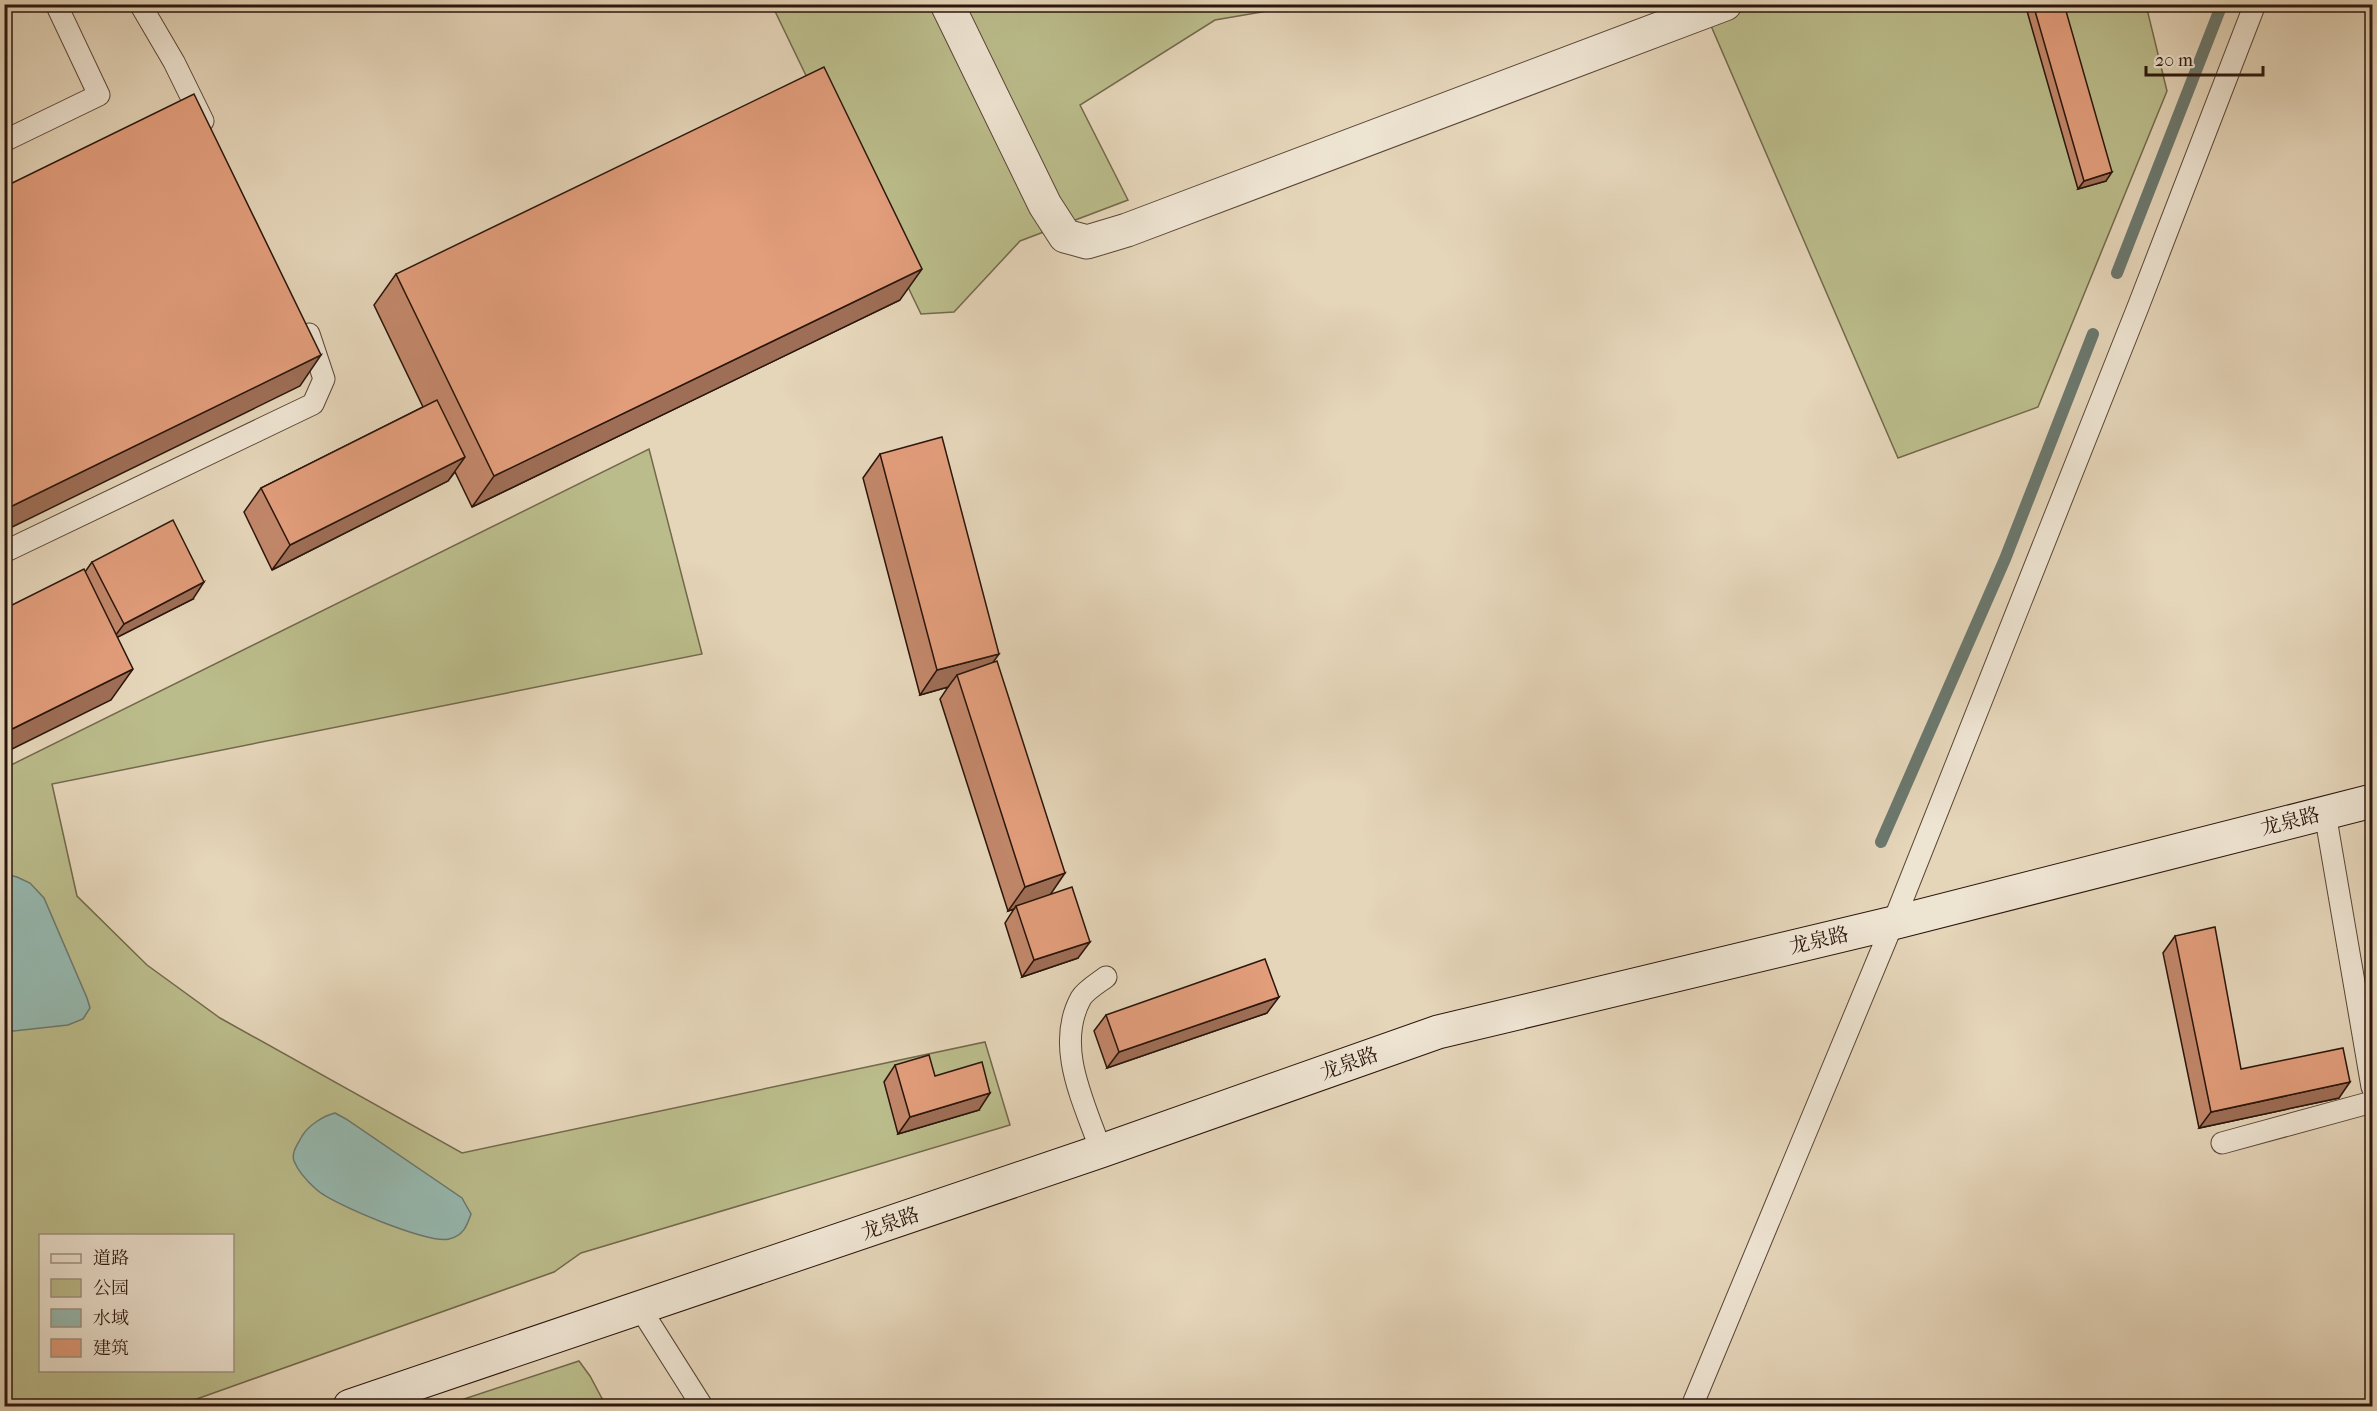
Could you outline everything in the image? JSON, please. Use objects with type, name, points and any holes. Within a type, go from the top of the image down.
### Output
[{"type":"street","points":[[947,4],[1045,205],[1065,236],[1087,242],[1127,230],[1725,4]]},
{"type":"street","name":"龙泉路","points":[[350,1407],[1101,1151],[1438,1032],[1893,923],[2373,801]]},
{"type":"lane","points":[[4,141],[99,95],[56,4]]},
{"type":"lane","points":[[140,4],[174,62],[210,135]]},
{"type":"lane","points":[[1692,1407],[1893,923],[2138,308],[2255,4]]},
{"type":"lane","points":[[4,552],[313,404],[324,379],[314,343],[298,312]]},
{"type":"lane","points":[[2325,813],[2373,1087]]},
{"type":"lane","points":[[1101,1151],[1071,1059],[1070,1026],[1082,996],[1106,977]]},
{"type":"lane","points":[[2222,1143],[2373,1102]]},
{"type":"lane","points":[[640,1308],[702,1407]]},
{"type":"green space","points":[[772,5],[1302,5],[1215,20],[1080,105],[1128,200],[1020,241],[954,312],[921,314]]},
{"type":"green space","points":[[1702,5],[2146,5],[2167,91],[2038,407],[1898,458]]},
{"type":"green space","points":[[649,449],[702,654],[52,784],[77,896],[147,965],[220,1018],[462,1153],[985,1042],[1010,1125],[581,1253],[554,1272],[177,1406],[5,1406],[5,768]]},
{"type":"green space","points":[[579,1361],[606,1406],[443,1406]]},
{"type":"water","points":[[5,874],[30,883],[44,898],[87,998],[90,1008],[83,1019],[68,1025],[5,1032]]},
{"type":"water","points":[[335,1113],[462,1198],[471,1214],[461,1233],[449,1239],[422,1236],[342,1205],[314,1187],[296,1165],[293,1158],[294,1151],[308,1128]]},
{"type":"building","points":[[2033,4],[2064,4],[2112,172],[2084,181]]},
{"type":"building","points":[[824,67],[922,269],[494,476],[396,274]]},
{"type":"building","points":[[194,94],[321,355],[4,510],[4,187]]},
{"type":"building","points":[[437,400],[465,457],[290,545],[261,488]]},
{"type":"building","points":[[942,437],[999,654],[937,670],[880,454]]},
{"type":"building","points":[[173,520],[204,582],[124,624],[92,562]]},
{"type":"building","points":[[84,569],[133,669],[4,733],[4,609]]},
{"type":"building","points":[[997,661],[1065,873],[1025,887],[957,675]]},
{"type":"building","points":[[1072,887],[1090,942],[1034,960],[1016,906]]},
{"type":"building","points":[[2215,927],[2241,1069],[2343,1048],[2350,1082],[2211,1112],[2175,936]]},
{"type":"building","points":[[1265,959],[1279,997],[1119,1052],[1106,1015]]},
{"type":"building","points":[[929,1055],[935,1076],[982,1062],[990,1093],[910,1117],[895,1065]]},
{"type":"waterway","points":[[2117,273],[2222,4]]},
{"type":"waterway","points":[[1881,842],[2005,559],[2093,334]]}]
